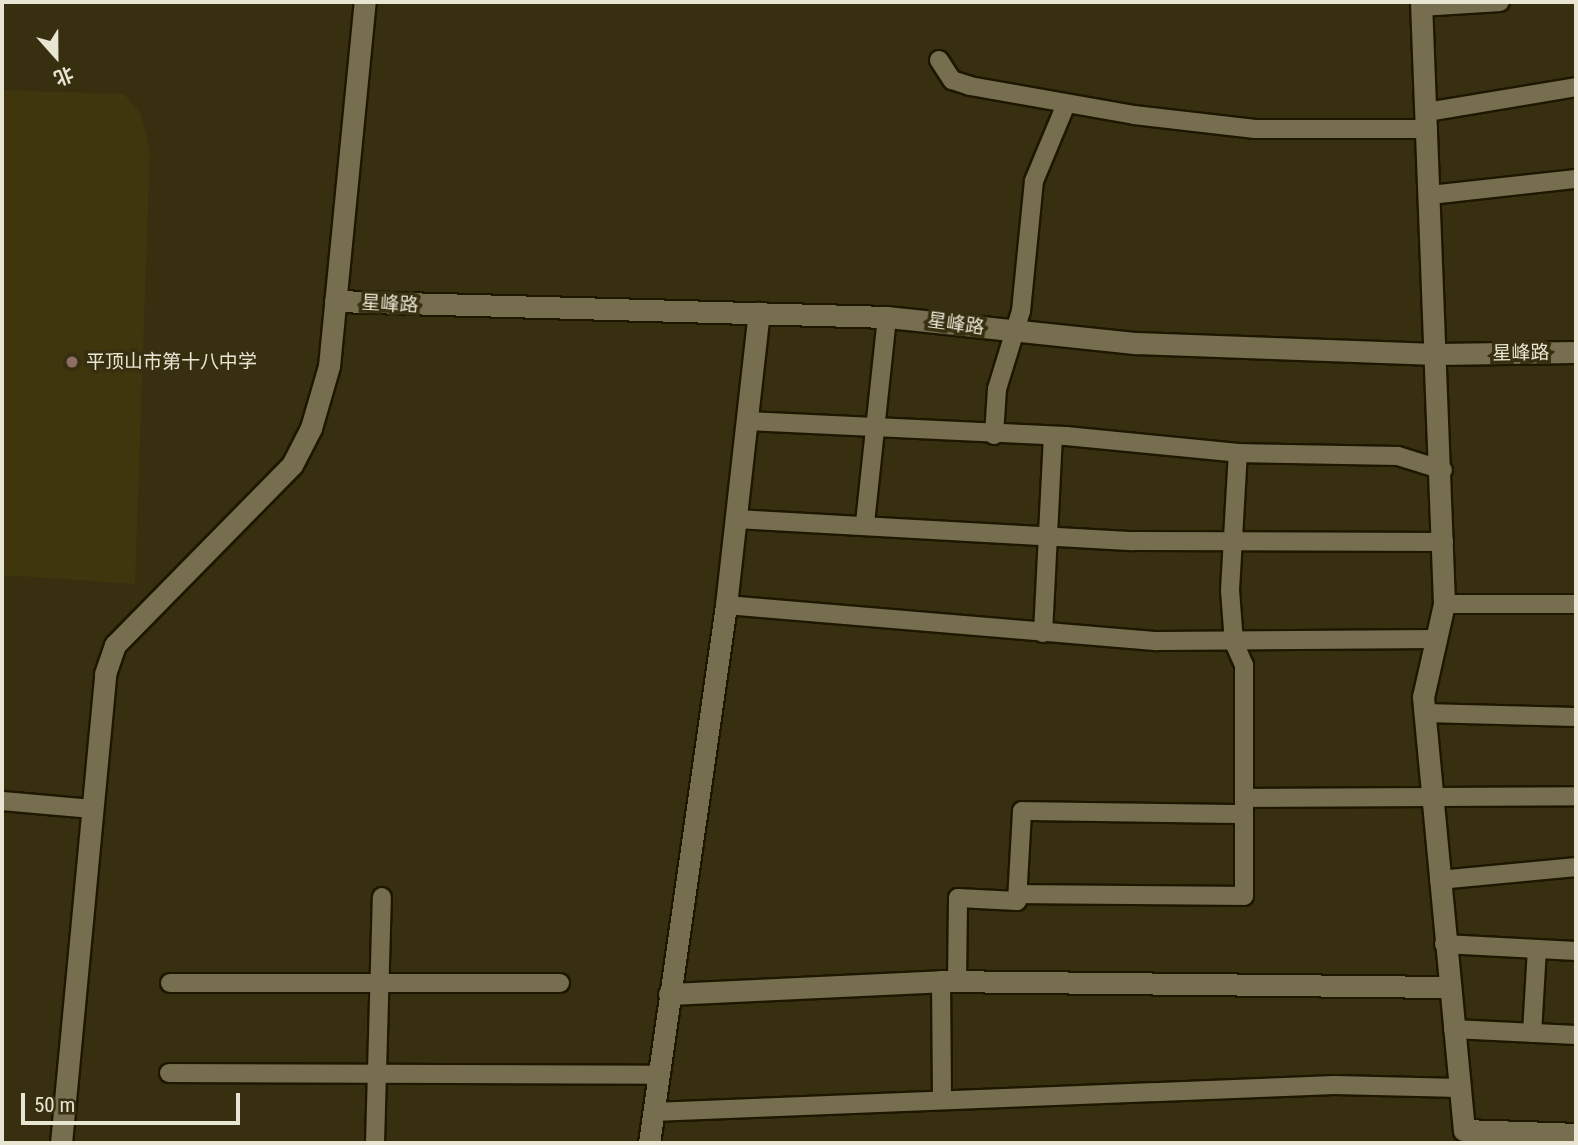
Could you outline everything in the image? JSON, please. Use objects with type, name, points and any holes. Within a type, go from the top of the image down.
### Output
[{"type":"street","points":[[61,1143],[105,674],[115,645],[292,465],[311,428],[329,366],[365,2]]},
{"type":"street","points":[[1421,4],[1444,542],[1444,604],[1424,713],[1448,988],[1464,1130],[1576,1134]]},
{"type":"street","name":"星峰路","points":[[335,301],[887,317],[1011,333],[1136,344],[1436,354],[1576,352]]},
{"type":"street","points":[[649,1143],[726,605],[759,313]]},
{"type":"street","points":[[669,994],[949,982],[1448,988]]},
{"type":"lane","points":[[1421,4],[1500,2]]},
{"type":"lane","points":[[939,60],[952,80],[961,83],[1066,104],[1255,129],[1427,120],[1576,87]]},
{"type":"lane","points":[[994,435],[997,389],[1011,333],[1021,310],[1034,181],[1066,104]]},
{"type":"lane","points":[[1430,195],[1576,179]]},
{"type":"lane","points":[[865,523],[878,429],[887,317]]},
{"type":"lane","points":[[747,421],[1053,436],[1238,453],[1398,456],[1443,470]]},
{"type":"lane","points":[[1043,633],[1053,436]]},
{"type":"lane","points":[[1018,894],[1244,896],[1244,665],[1234,643],[1233,542],[1238,453]]},
{"type":"lane","points":[[736,519],[865,523],[1048,536],[1233,542],[1444,542]]},
{"type":"lane","points":[[1444,604],[1576,604]]},
{"type":"lane","points":[[726,605],[1043,633],[1234,643],[1438,639]]},
{"type":"lane","points":[[1424,713],[1576,717]]},
{"type":"lane","points":[[942,1098],[949,982],[958,898],[1017,901],[1023,811],[1576,796]]},
{"type":"lane","points":[[2,801],[92,809]]},
{"type":"lane","points":[[1439,880],[1576,867]]},
{"type":"lane","points":[[375,1143],[383,897]]},
{"type":"lane","points":[[1444,944],[1576,951]]},
{"type":"lane","points":[[1532,1033],[1537,949]]},
{"type":"lane","points":[[170,983],[560,983]]},
{"type":"lane","points":[[1453,1029],[1576,1035]]},
{"type":"lane","points":[[169,1073],[658,1075]]},
{"type":"lane","points":[[653,1112],[942,1098],[1334,1085],[1460,1088]]},
{"type":"shaded area","name":"平顶山市第十八中学","points":[[2,90],[124,94],[141,114],[150,149],[135,584],[2,575]]},
{"type":"place","name":"平顶山市第十八中学","points":[[72,362]]}]
